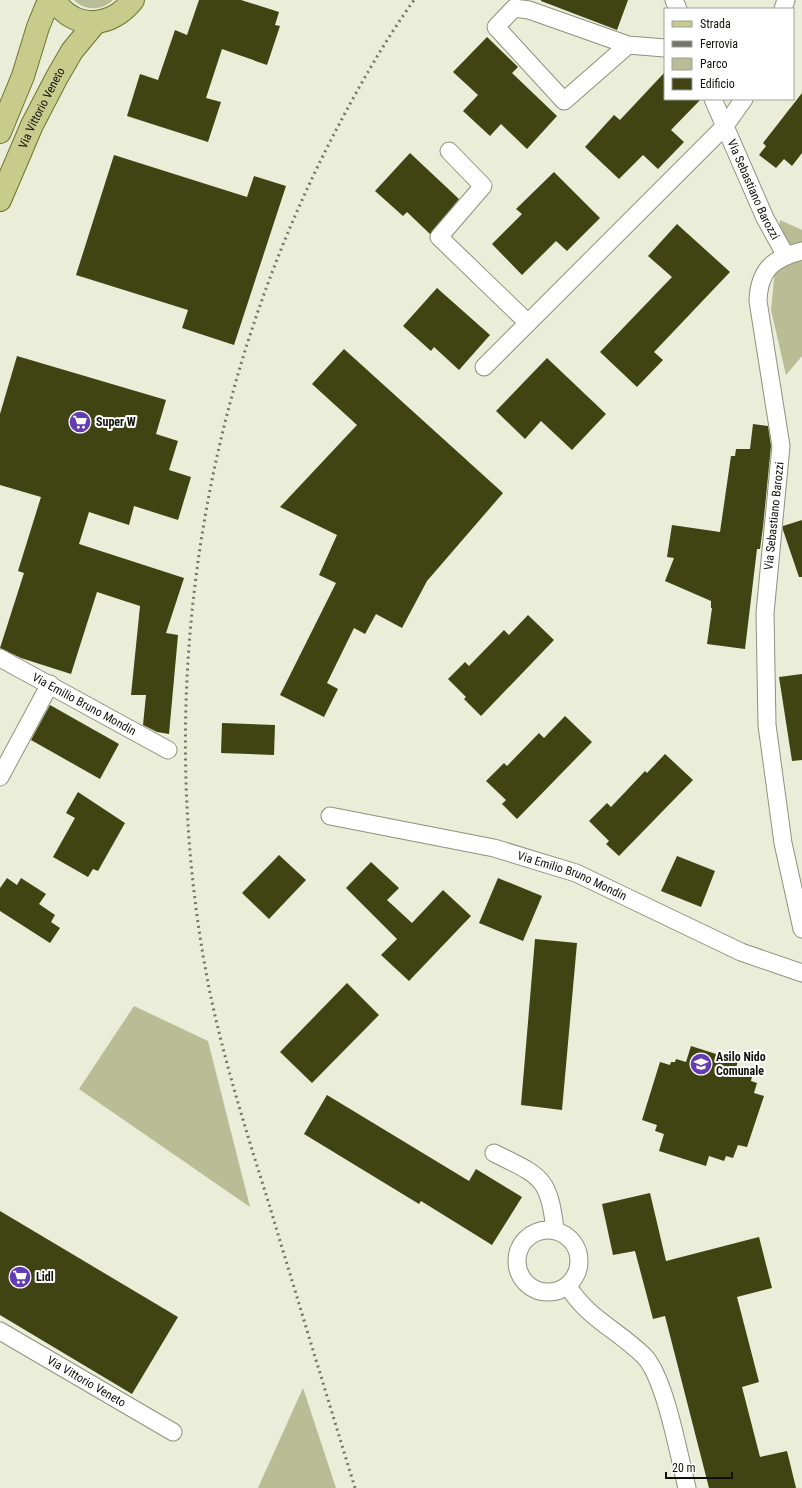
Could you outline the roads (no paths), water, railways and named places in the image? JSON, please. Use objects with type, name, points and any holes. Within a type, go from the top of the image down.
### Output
[{"type":"main road","points":[[0,132],[23,76],[38,27],[49,0]]},
{"type":"main road","points":[[54,0],[58,7],[69,16],[82,21],[96,22],[111,19],[125,11],[133,0]]},
{"type":"main road","name":"Via Vittorio Veneto","points":[[0,200],[32,125],[57,77],[72,51],[96,22]]},
{"type":"street","points":[[628,45],[564,101],[496,27],[514,8],[529,10],[628,45],[664,48]]},
{"type":"street","name":"Via Sebastiano Barozzi","points":[[713,100],[765,218],[786,256],[775,262],[766,271],[761,279],[759,289],[760,315],[781,446],[765,614],[767,725],[784,843],[802,929]]},
{"type":"street","name":"Via Sebastiano Barozzi","points":[[484,367],[724,127],[743,100]]},
{"type":"street","points":[[449,151],[483,186],[439,236],[528,323]]},
{"type":"street","points":[[786,256],[802,251]]},
{"type":"street","name":"Via Emilio Bruno Mondin","points":[[0,658],[50,684],[168,750]]},
{"type":"street","points":[[0,777],[50,684]]},
{"type":"street","name":"Via Emilio Bruno Mondin","points":[[330,816],[494,848],[576,873],[741,952],[802,973]]},
{"type":"street","points":[[494,1153],[528,1170],[540,1180],[548,1192],[552,1205],[555,1230]]},
{"type":"street","points":[[544,1230],[555,1230],[564,1234],[578,1249],[580,1259],[579,1269],[575,1279],[568,1286],[558,1291],[548,1293],[538,1291],[529,1286],[522,1278],[518,1268],[518,1253],[526,1239],[534,1233],[544,1230]]},
{"type":"street","points":[[568,1286],[574,1298],[585,1309],[634,1346],[653,1367],[663,1394],[687,1488]]},
{"type":"street","name":"Via Vittorio Veneto","points":[[0,1331],[173,1432]]},
{"type":"railway","points":[[355,1488],[237,1099],[222,1046],[210,993],[193,884],[186,773],[188,663],[199,553],[220,444],[249,338],[287,234],[334,134],[392,32],[414,0]]},
{"type":"place","name":"Super W","points":[[80,422]]},
{"type":"place","name":"Asilo Nido Comunale","points":[[701,1064]]},
{"type":"place","name":"Lidl","points":[[20,1277]]}]
